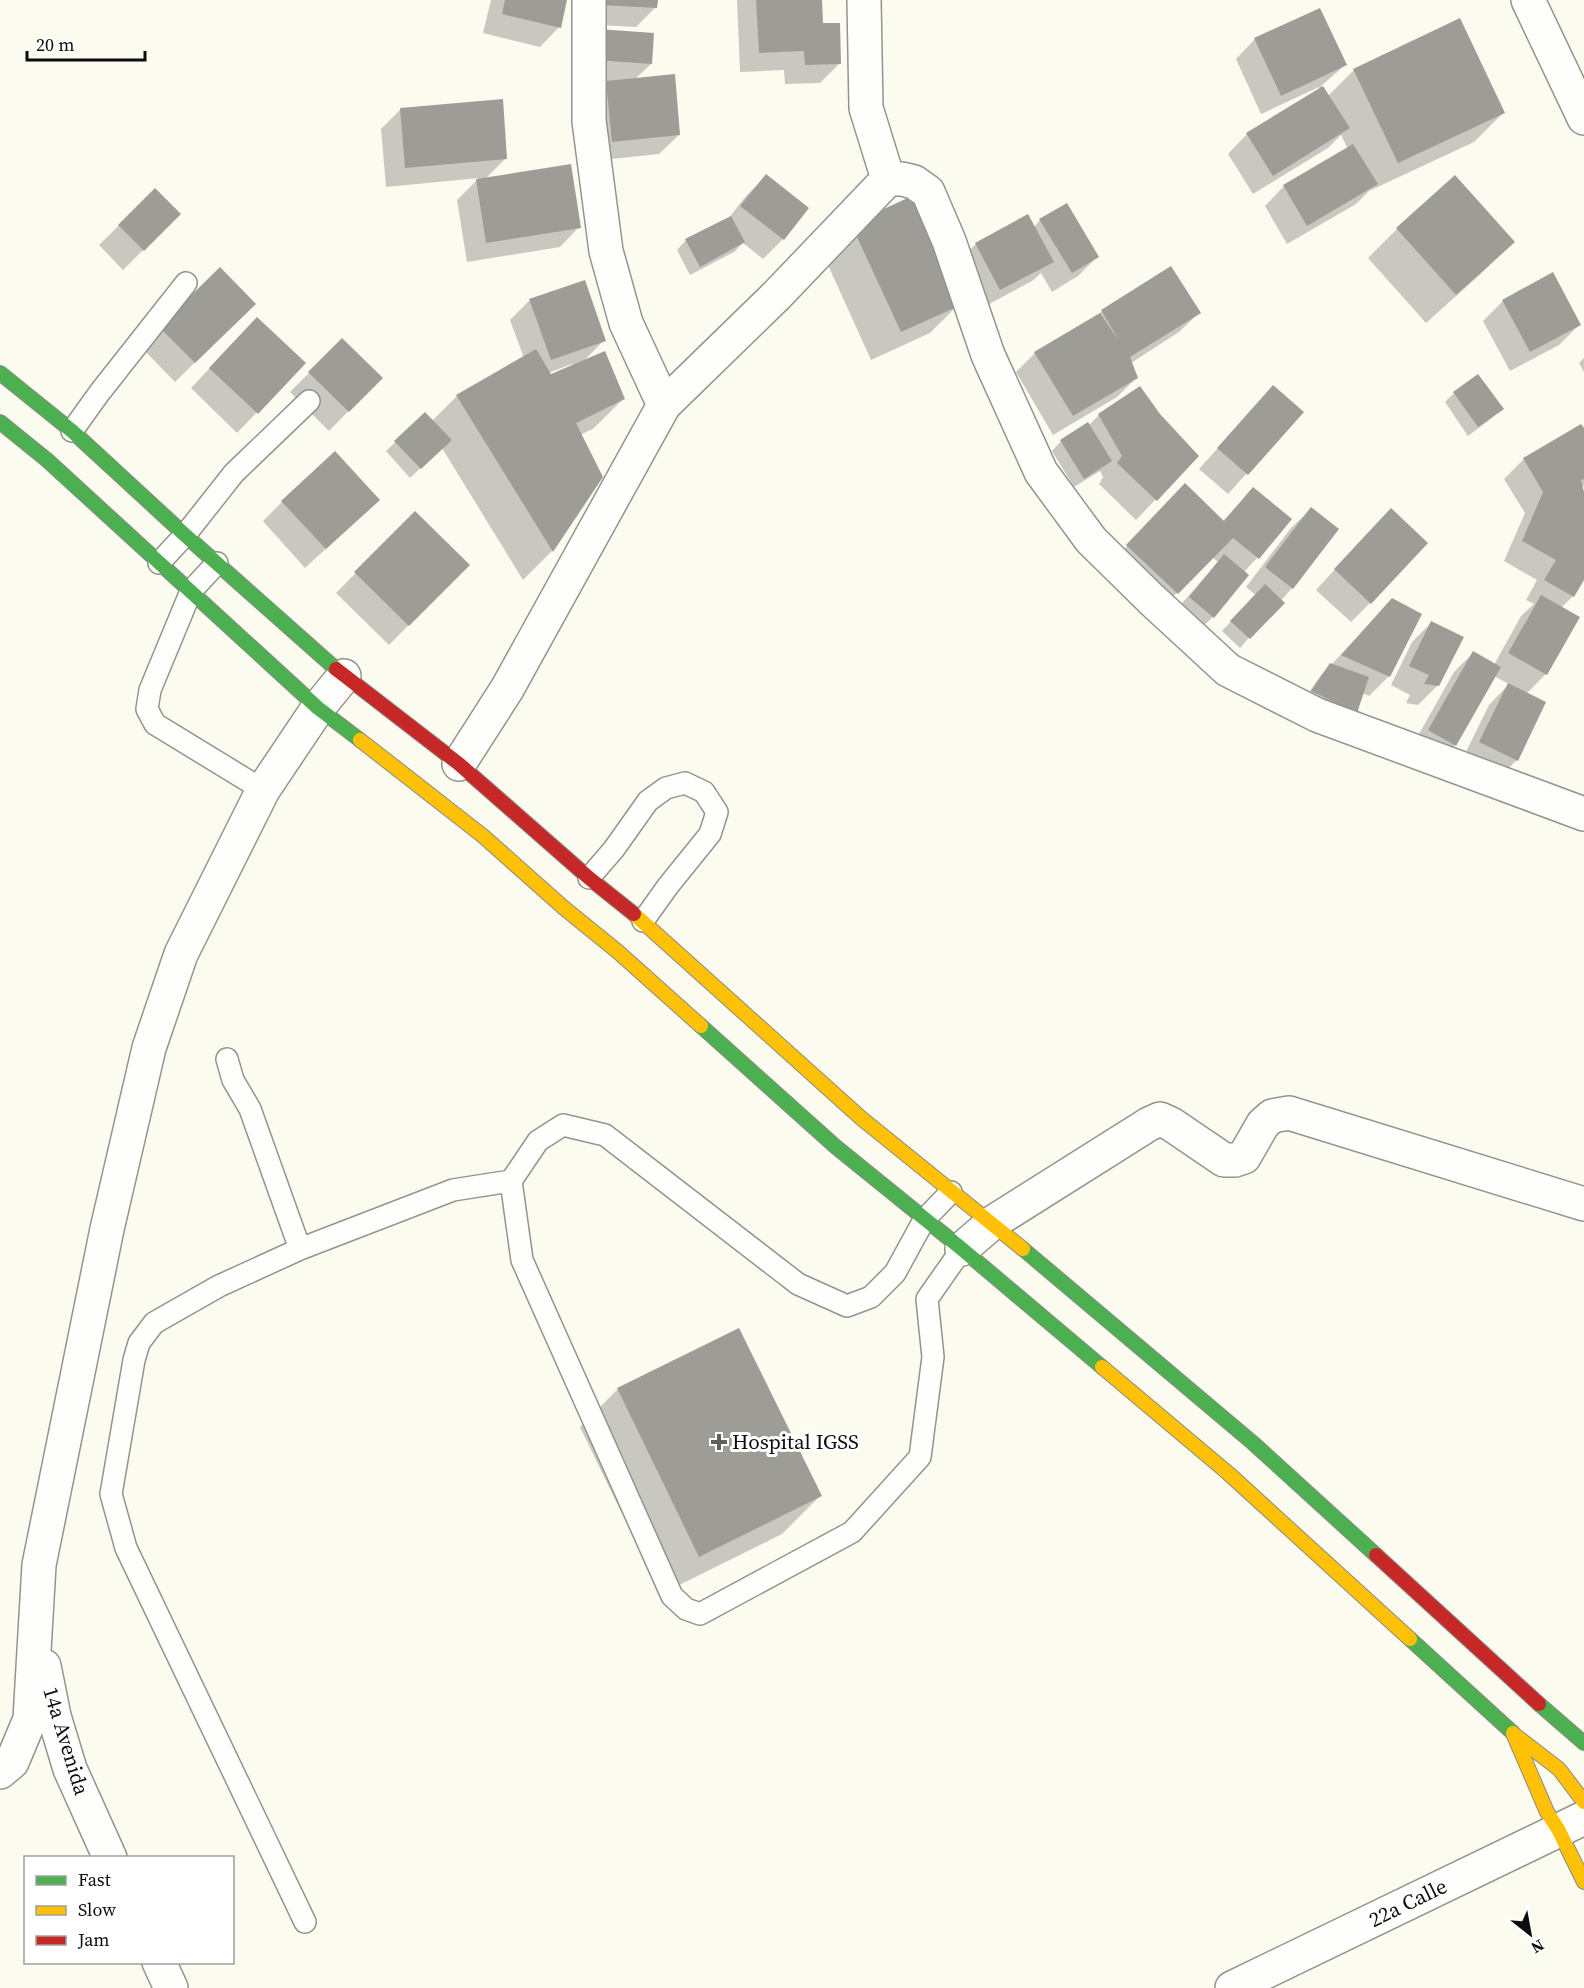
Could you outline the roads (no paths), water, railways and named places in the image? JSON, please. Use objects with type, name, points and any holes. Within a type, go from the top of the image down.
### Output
[{"type":"main road","points":[[0,373],[72,431],[184,535],[344,676],[459,764],[589,879],[643,921],[861,1118],[992,1223],[1253,1443],[1584,1743]]},
{"type":"main road","points":[[1,426],[47,460],[318,708],[483,836],[564,908],[617,951],[836,1147],[962,1249],[1228,1473],[1513,1733],[1558,1769],[1584,1802]]},
{"type":"main road","points":[[1513,1733],[1547,1812],[1571,1824],[1584,1881]]},
{"type":"street","points":[[589,0],[589,122],[606,251],[626,323],[664,405]]},
{"type":"street","points":[[864,0],[866,108],[888,179]]},
{"type":"street","points":[[1527,0],[1584,118]]},
{"type":"street","points":[[459,764],[507,688],[664,405],[777,295],[888,179],[902,179],[914,182],[928,192],[949,241],[988,355],[1041,472],[1091,540],[1151,599],[1228,670],[1317,715],[1584,814]]},
{"type":"street","points":[[0,1772],[12,1762],[30,1719],[39,1565],[107,1229],[148,1048],[181,954],[263,790],[318,708],[344,676]]},
{"type":"street","points":[[962,1249],[992,1223],[1160,1119],[1224,1160],[1235,1160],[1244,1157],[1267,1120],[1272,1116],[1289,1113],[1584,1204]]},
{"type":"street","name":"14a Avenida","points":[[35,1621],[54,1716],[70,1769],[110,1856]]},
{"type":"street","name":"22a Calle","points":[[1232,1988],[1571,1824]]},
{"type":"street","points":[[160,1964],[171,1988]]},
{"type":"lane","points":[[72,431],[186,283]]},
{"type":"lane","points":[[159,563],[234,473],[309,401]]},
{"type":"lane","points":[[217,563],[191,591],[150,690],[147,709],[155,724],[263,790]]},
{"type":"lane","points":[[589,879],[615,849],[648,801],[666,788],[686,783],[704,792],[717,812],[711,834],[668,886],[643,921]]},
{"type":"lane","points":[[227,1059],[232,1080],[250,1109],[300,1249]]},
{"type":"lane","points":[[951,1192],[924,1220],[895,1274],[871,1297],[847,1306],[798,1284],[605,1136],[563,1125],[538,1141],[511,1181],[522,1260],[672,1596],[686,1610],[700,1614],[852,1532],[920,1457],[933,1357],[927,1299],[962,1249]]},
{"type":"lane","points":[[305,1922],[126,1548],[111,1494],[134,1360],[139,1343],[154,1323],[219,1286],[300,1249],[453,1190],[511,1181]]},
{"type":"place","name":"Hospital IGSS","points":[[719,1442]]}]
